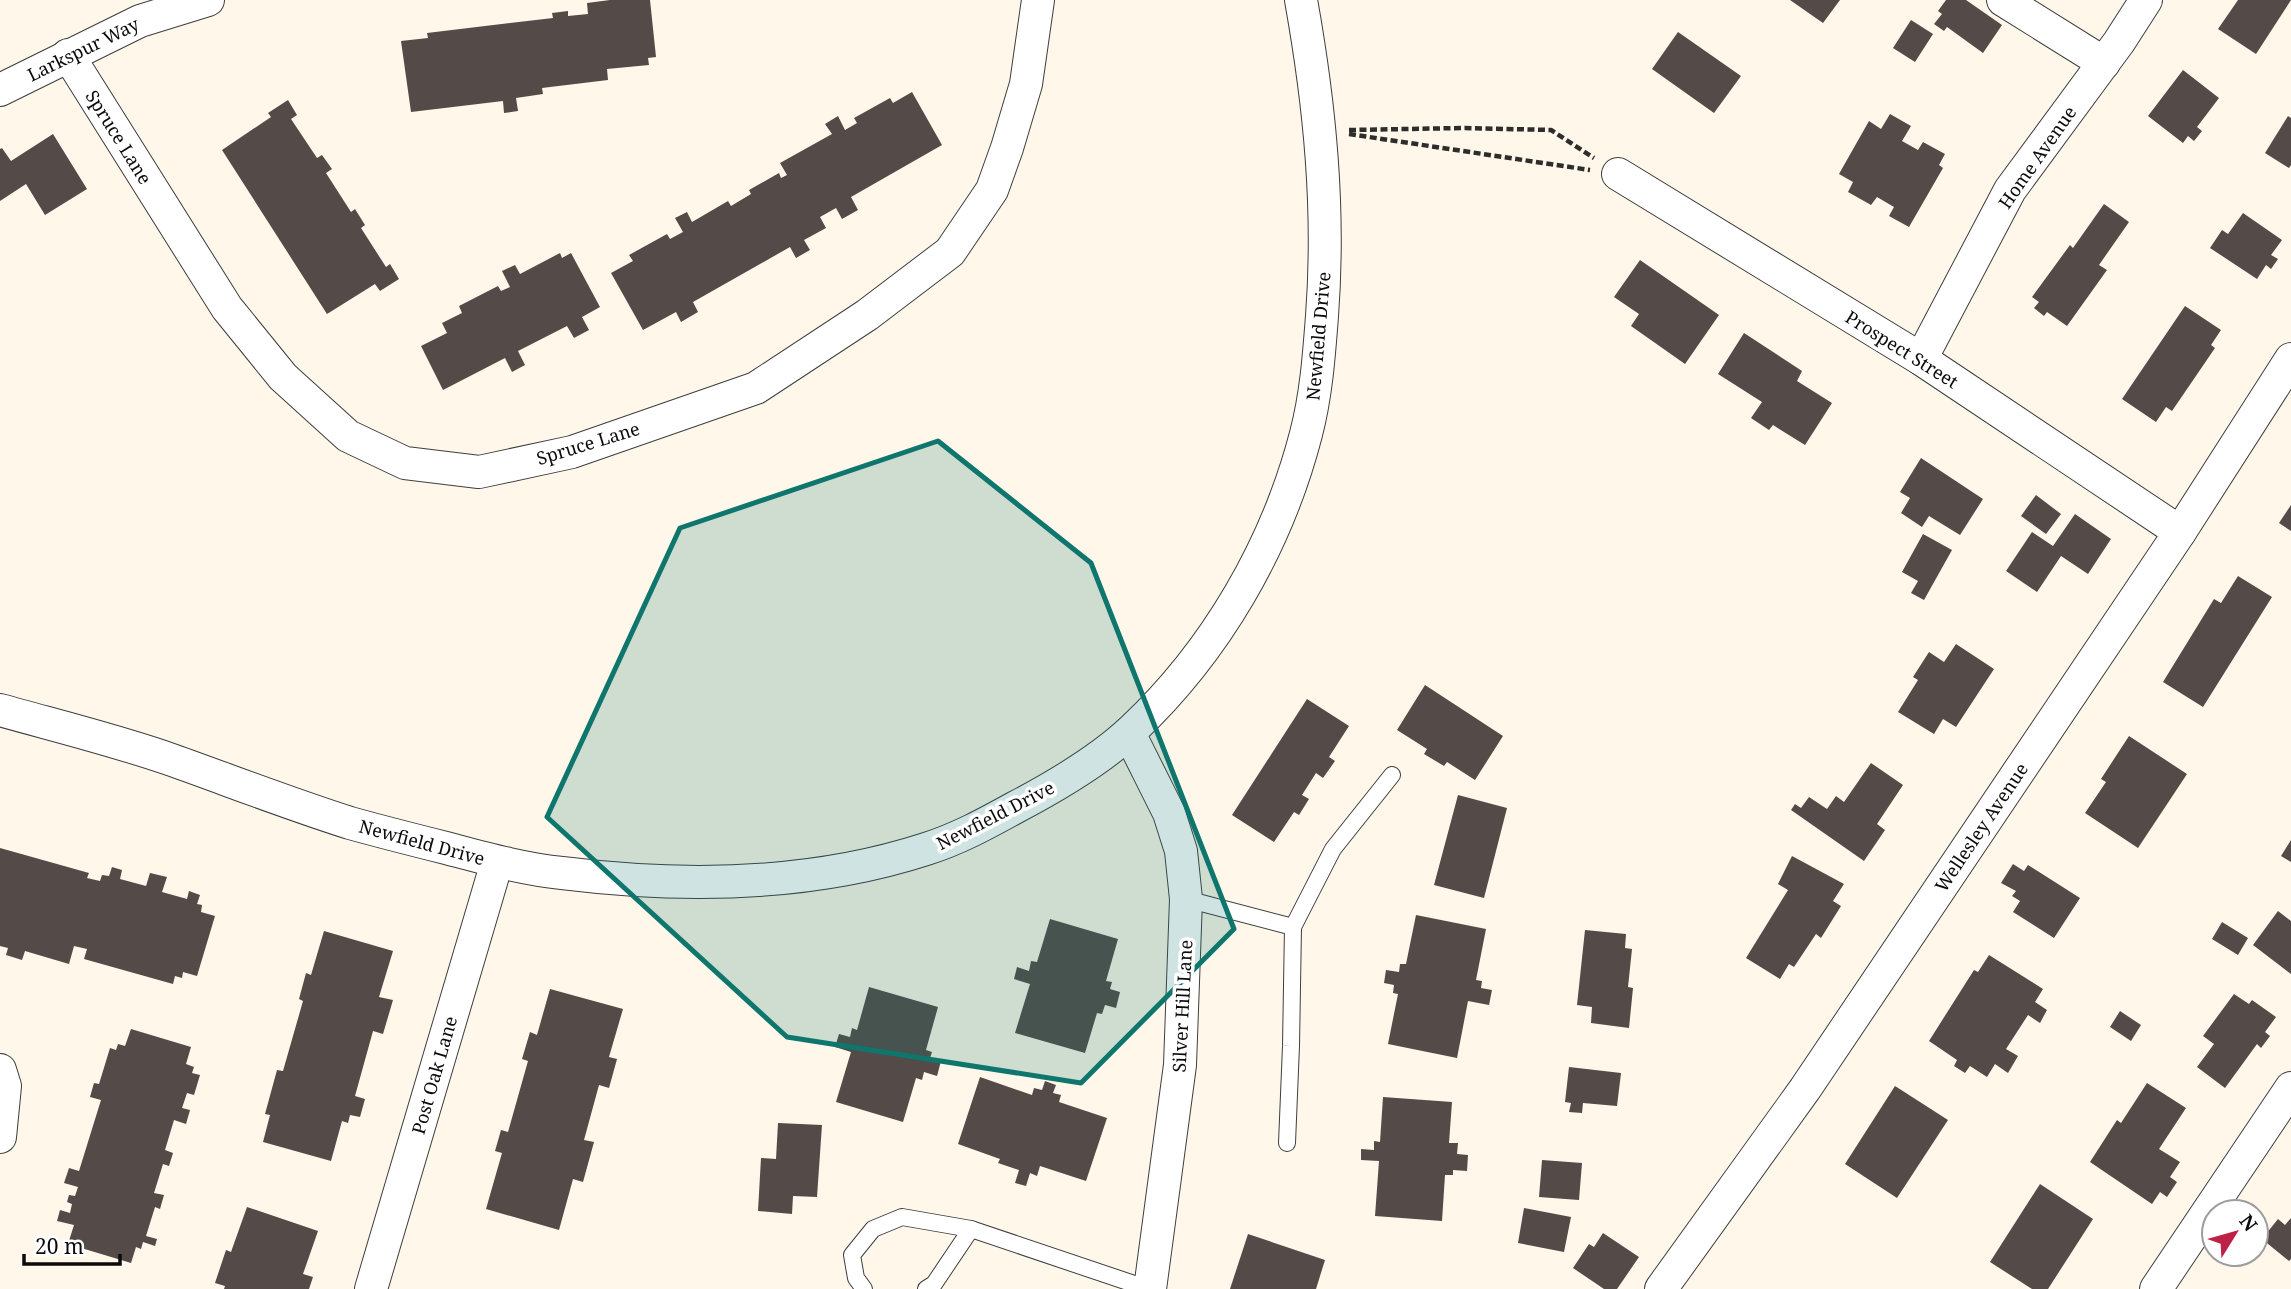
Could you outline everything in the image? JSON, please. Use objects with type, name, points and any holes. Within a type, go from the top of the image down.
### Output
[{"type":"street","name":"Larkspur Way","points":[[0,90],[140,21],[208,0]]},
{"type":"street","name":"Spruce Lane","points":[[68,55],[228,308],[283,377],[348,436],[405,463],[479,472],[572,452],[756,388],[867,315],[950,252],[992,190],[1007,148],[1026,84],[1038,0]]},
{"type":"street","name":"Newfield Drive","points":[[0,710],[168,758],[349,822],[497,862],[559,873],[686,882],[747,881],[808,875],[869,864],[928,848],[981,826],[1032,799],[1086,765],[1129,733],[1166,695],[1212,637],[1239,596],[1265,548],[1289,491],[1307,431],[1318,368],[1324,276],[1325,209],[1321,130],[1301,0]]},
{"type":"street","points":[[2003,0],[2104,63]]},
{"type":"street","name":"Home Avenue","points":[[1921,359],[2010,190],[2104,63],[2146,0]]},
{"type":"street","name":"Prospect Street","points":[[1618,174],[1921,359],[2180,531]]},
{"type":"street","name":"Wellesley Avenue","points":[[1661,1289],[1805,1089],[2180,531],[2291,359]]},
{"type":"street","name":"Silver Hill Lane","points":[[1129,733],[1169,813],[1181,851],[1186,899],[1180,1065],[1149,1289]]},
{"type":"street","name":"Post Oak Lane","points":[[371,1289],[497,862]]},
{"type":"street","points":[[0,1070],[5,1086],[0,1137]]},
{"type":"street","points":[[2156,1289],[2291,1088]]},
{"type":"lane","points":[[1287,1143],[1293,926],[1333,849],[1392,775]]},
{"type":"lane","points":[[1186,899],[1293,926]]},
{"type":"lane","points":[[864,1289],[856,1278],[852,1255],[873,1229],[902,1217],[971,1229],[1149,1289]]},
{"type":"lane","points":[[926,1289],[934,1284],[971,1229]]},
{"type":"path","points":[[1321,130],[1618,174]]},
{"type":"path","points":[[1321,130],[1552,130],[1618,174]]},
{"type":"highlighted area","points":[[938,441],[1091,563],[1234,929],[1081,1083],[787,1037],[547,817],[680,528]]},
{"type":"building","points":[[650,0],[656,57],[648,58],[649,65],[607,69],[608,80],[542,88],[543,94],[516,98],[518,111],[504,113],[503,101],[411,112],[401,41],[428,38],[427,33],[553,18],[552,13],[568,11],[568,16],[588,14],[587,3]]},
{"type":"building","points":[[1790,0],[1840,0],[1823,23]]},
{"type":"building","points":[[1946,0],[1966,0],[2002,25],[1983,53],[1947,27],[1944,31],[1934,24],[1942,14],[1938,11]]},
{"type":"building","points":[[2238,0],[2291,0],[2256,54],[2218,29]]},
{"type":"building","points":[[1911,20],[1933,34],[1915,62],[1893,48]]},
{"type":"building","points":[[1678,32],[1741,76],[1714,113],[1652,69]]},
{"type":"building","points":[[2183,70],[2219,98],[2197,127],[2202,131],[2194,141],[2188,136],[2183,143],[2148,116]]},
{"type":"building","points":[[912,92],[942,145],[851,197],[858,210],[842,219],[836,208],[820,217],[826,228],[804,240],[810,250],[796,258],[790,247],[693,302],[698,312],[681,322],[676,312],[643,330],[611,273],[633,261],[629,255],[667,234],[670,239],[683,232],[675,218],[687,212],[692,222],[728,201],[731,206],[751,194],[749,190],[779,173],[781,178],[787,175],[780,163],[832,134],[825,124],[838,116],[845,130],[857,123],[854,118],[890,98],[893,103]]},
{"type":"building","points":[[288,100],[297,115],[291,119],[317,158],[322,155],[332,169],[326,173],[351,212],[355,209],[365,225],[361,228],[386,267],[390,264],[399,279],[380,291],[375,284],[327,314],[222,150],[271,117],[268,113]]},
{"type":"building","points":[[1890,114],[1911,126],[1902,141],[1918,150],[1923,142],[1945,154],[1939,165],[1943,168],[1909,227],[1889,216],[1894,207],[1877,197],[1871,205],[1848,192],[1853,182],[1839,174],[1869,121],[1881,129]]},
{"type":"building","points":[[2288,116],[2291,118],[2289,168],[2265,153]]},
{"type":"building","points":[[53,134],[87,189],[45,215],[26,184],[0,201],[0,149],[2,148],[11,161]]},
{"type":"building","points":[[2104,204],[2129,222],[2099,265],[2107,270],[2067,326],[2047,312],[2044,316],[2034,308],[2039,302],[2032,297],[2070,245],[2073,248]]},
{"type":"building","points":[[2243,213],[2282,240],[2271,255],[2278,259],[2271,269],[2266,265],[2257,279],[2210,248],[2222,230],[2228,234]]},
{"type":"building","points":[[560,253],[562,258],[571,253],[600,307],[582,317],[589,330],[574,338],[567,326],[518,351],[525,365],[512,372],[505,358],[443,390],[421,346],[447,333],[442,323],[462,313],[459,306],[498,286],[501,291],[510,287],[502,271],[515,265],[520,274]]},
{"type":"building","points":[[1640,260],[1719,315],[1685,364],[1631,326],[1639,314],[1614,297]]},
{"type":"building","points":[[2185,306],[2221,330],[2211,345],[2215,348],[2172,411],[2166,407],[2156,422],[2122,399]]},
{"type":"building","points":[[1744,333],[1802,371],[1797,381],[1832,403],[1805,445],[1773,425],[1769,430],[1751,418],[1762,402],[1718,374]]},
{"type":"building","points":[[1921,458],[1983,499],[1960,535],[1929,516],[1922,527],[1901,513],[1910,498],[1900,492]]},
{"type":"building","points":[[2036,495],[2061,514],[2046,534],[2021,516]]},
{"type":"building","points":[[2291,505],[2291,531],[2279,523]]},
{"type":"building","points":[[2075,514],[2111,539],[2088,574],[2061,556],[2037,592],[2006,571],[2032,532],[2053,546]]},
{"type":"building","points":[[1923,534],[1952,550],[1924,600],[1911,593],[1918,581],[1902,572]]},
{"type":"building","points":[[2238,576],[2272,597],[2203,707],[2163,682],[2214,599],[2221,603]]},
{"type":"building","points":[[1956,644],[1994,669],[1956,727],[1943,719],[1934,734],[1898,712],[1918,680],[1913,677],[1929,652],[1944,662]]},
{"type":"building","points":[[1425,685],[1503,736],[1475,780],[1447,762],[1444,766],[1424,754],[1427,749],[1397,730]]},
{"type":"building","points":[[1307,699],[1349,726],[1329,757],[1335,761],[1323,778],[1316,773],[1302,795],[1309,799],[1299,815],[1294,812],[1274,842],[1232,815]]},
{"type":"building","points":[[2129,736],[2187,774],[2138,848],[2085,813],[2106,782],[2101,779]]},
{"type":"building","points":[[1871,763],[1903,785],[1877,824],[1885,830],[1864,861],[1791,810],[1795,804],[1801,808],[1809,797],[1827,809],[1836,796],[1844,802]]},
{"type":"building","points":[[1458,795],[1507,808],[1484,898],[1434,885]]},
{"type":"building","points":[[2291,840],[2291,862],[2281,856]]},
{"type":"building","points":[[0,848],[89,873],[87,878],[100,881],[102,875],[109,876],[112,867],[122,870],[120,879],[146,886],[150,873],[167,877],[162,892],[187,899],[189,891],[200,895],[197,904],[202,905],[201,912],[215,916],[197,976],[183,972],[182,978],[175,976],[173,984],[84,959],[87,949],[74,946],[69,964],[25,951],[22,960],[6,955],[8,948],[0,946]]},
{"type":"building","points":[[1792,856],[1844,884],[1833,901],[1841,906],[1821,938],[1816,934],[1794,967],[1789,964],[1780,979],[1746,958],[1788,890],[1778,884]]},
{"type":"building","points":[[2013,864],[2024,871],[2028,865],[2080,898],[2054,938],[2013,912],[2020,901],[2012,896],[2016,891],[2001,883]]},
{"type":"building","points":[[2278,911],[2291,921],[2291,974],[2253,945]]},
{"type":"building","points":[[1416,915],[1486,929],[1476,980],[1482,981],[1481,988],[1492,990],[1489,1005],[1468,1001],[1457,1058],[1388,1044],[1398,994],[1393,993],[1394,985],[1384,983],[1386,970],[1399,972],[1400,964],[1406,964]]},
{"type":"building","points":[[1050,919],[1118,939],[1106,981],[1112,982],[1110,989],[1120,992],[1116,1008],[1105,1005],[1102,1014],[1097,1013],[1085,1053],[1015,1033],[1030,984],[1014,979],[1017,967],[1029,971],[1031,961],[1037,962]]},
{"type":"building","points":[[2222,922],[2248,938],[2238,955],[2212,939]]},
{"type":"building","points":[[1585,930],[1626,934],[1625,948],[1632,949],[1628,987],[1633,988],[1629,1028],[1591,1023],[1592,1007],[1577,1005]]},
{"type":"building","points":[[324,931],[393,951],[379,997],[393,1000],[383,1034],[373,1031],[355,1096],[365,1099],[360,1117],[350,1115],[348,1123],[342,1121],[331,1161],[263,1142],[270,1115],[265,1114],[277,1070],[283,1071],[303,1001],[299,999],[306,973],[311,975]]},
{"type":"building","points":[[1989,955],[2043,989],[2035,1002],[2047,1010],[2040,1023],[2028,1015],[2006,1049],[2018,1056],[2008,1073],[1995,1064],[1987,1077],[1970,1066],[1965,1073],[1954,1066],[1957,1060],[1929,1041],[1974,970],[1978,972]]},
{"type":"building","points":[[869,987],[938,1007],[926,1050],[932,1052],[930,1058],[941,1061],[937,1076],[924,1072],[922,1080],[916,1078],[903,1122],[836,1102],[851,1052],[835,1047],[839,1034],[850,1037],[852,1028],[857,1030]]},
{"type":"building","points":[[550,989],[623,1009],[609,1057],[617,1059],[609,1088],[599,1085],[584,1140],[594,1142],[583,1182],[573,1179],[559,1230],[486,1209],[502,1153],[495,1151],[501,1130],[508,1132],[528,1061],[522,1059],[530,1032],[537,1035]]},
{"type":"building","points":[[2234,994],[2249,1004],[2252,1000],[2276,1017],[2265,1032],[2270,1036],[2261,1048],[2257,1044],[2225,1088],[2197,1067],[2214,1044],[2203,1036]]},
{"type":"building","points":[[2120,1011],[2141,1025],[2131,1041],[2110,1027]]},
{"type":"building","points":[[131,1029],[191,1047],[186,1064],[194,1067],[192,1073],[200,1075],[194,1095],[187,1093],[182,1108],[190,1110],[186,1124],[174,1120],[165,1150],[173,1153],[169,1166],[163,1164],[154,1193],[164,1195],[160,1209],[155,1207],[146,1236],[157,1239],[155,1246],[143,1242],[141,1249],[136,1247],[131,1263],[68,1244],[74,1225],[57,1221],[60,1210],[70,1213],[72,1204],[67,1202],[69,1195],[75,1196],[78,1187],[64,1183],[69,1168],[79,1171],[101,1100],[90,1097],[94,1083],[99,1084],[110,1048],[116,1050],[118,1044],[125,1046]]},
{"type":"building","points":[[1569,1067],[1621,1073],[1617,1106],[1583,1103],[1582,1113],[1569,1112],[1571,1103],[1565,1102]]},
{"type":"building","points":[[980,1077],[1032,1095],[1034,1088],[1042,1090],[1045,1081],[1056,1085],[1053,1093],[1061,1095],[1059,1102],[1107,1118],[1086,1181],[1040,1166],[1037,1176],[1030,1173],[1026,1186],[1015,1183],[1019,1170],[998,1163],[1000,1159],[958,1144]]},
{"type":"building","points":[[2147,1083],[2186,1108],[2159,1149],[2180,1162],[2170,1177],[2177,1182],[2167,1197],[2160,1192],[2152,1204],[2090,1162],[2117,1120],[2121,1123]]},
{"type":"building","points":[[1895,1086],[1948,1120],[1897,1198],[1845,1164]]},
{"type":"building","points":[[1383,1097],[1452,1102],[1449,1143],[1458,1143],[1457,1154],[1468,1155],[1467,1171],[1453,1170],[1453,1175],[1445,1175],[1442,1221],[1375,1216],[1379,1161],[1361,1160],[1361,1149],[1374,1150],[1374,1141],[1380,1142]]},
{"type":"building","points":[[778,1123],[822,1125],[817,1197],[793,1196],[792,1214],[758,1211],[761,1158],[776,1159]]},
{"type":"building","points":[[1542,1160],[1582,1163],[1579,1200],[1539,1197]]},
{"type":"building","points":[[2040,1184],[2093,1219],[2048,1289],[2032,1289],[1990,1262]]},
{"type":"building","points":[[247,1207],[318,1231],[303,1274],[313,1277],[309,1289],[224,1289],[225,1286],[215,1283],[226,1250],[231,1252]]},
{"type":"building","points":[[1524,1208],[1571,1217],[1564,1252],[1518,1243]]},
{"type":"building","points":[[2291,1218],[2289,1261],[2270,1246],[2270,1229],[2278,1219],[2285,1225]]},
{"type":"building","points":[[1603,1233],[1639,1257],[1617,1289],[1604,1289],[1573,1268],[1589,1244],[1594,1247]]},
{"type":"building","points":[[1248,1234],[1325,1260],[1316,1289],[1230,1289]]}]
